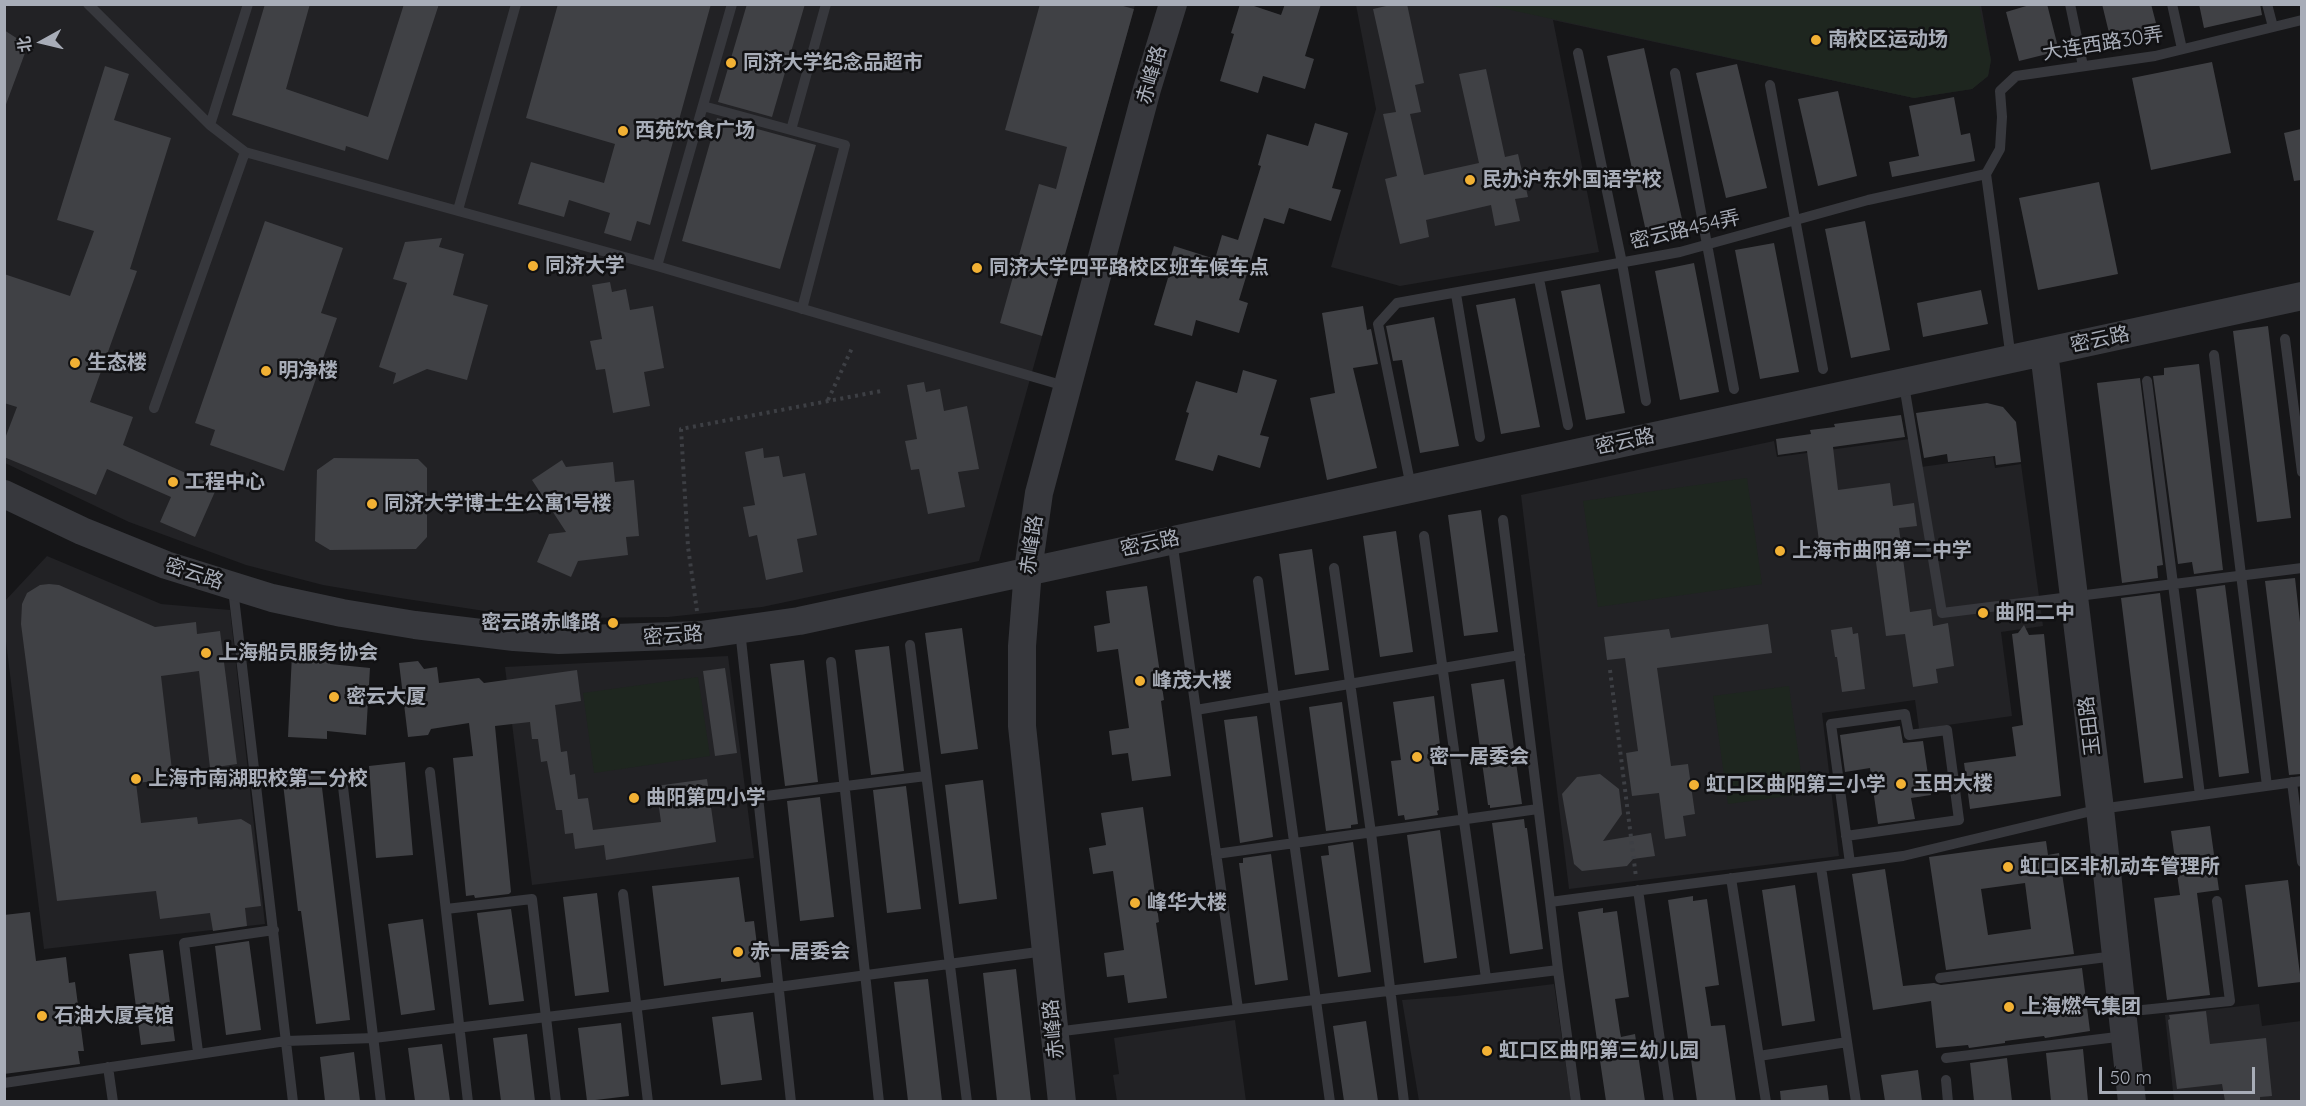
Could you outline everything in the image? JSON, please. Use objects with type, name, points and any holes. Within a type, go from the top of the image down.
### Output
[{"type":"street","name":"赤峰路","points":[[1062,1101],[1022,726],[1022,646],[1028,570],[1040,493],[1147,89],[1173,4]]},
{"type":"street","name":"密云路","points":[[4,494],[51,518],[124,549],[272,598],[342,613],[514,637],[610,640],[701,635],[821,616],[2301,296]]},
{"type":"street","name":"玉田路","points":[[2044,352],[2100,809],[2132,1101]]},
{"type":"lane","points":[[88,4],[210,125],[245,152],[458,210],[1068,387]]},
{"type":"lane","points":[[210,125],[248,4]]},
{"type":"lane","points":[[458,210],[516,4]]},
{"type":"lane","points":[[657,267],[732,4]]},
{"type":"lane","points":[[791,130],[826,4]]},
{"type":"lane","points":[[2070,4],[2083,66]]},
{"type":"lane","points":[[2172,4],[2182,49]]},
{"type":"lane","points":[[2267,4],[2272,27]]},
{"type":"lane","name":"大连西路30弄","points":[[1986,174],[2000,149],[2002,117],[2000,91],[2016,76],[2155,56],[2301,20]]},
{"type":"lane","points":[[1578,53],[1622,263],[1646,401]]},
{"type":"lane","points":[[1675,72],[1709,244],[1734,389]]},
{"type":"lane","points":[[1770,86],[1823,369]]},
{"type":"lane","points":[[703,106],[845,145],[802,309]]},
{"type":"lane","points":[[154,408],[245,152]]},
{"type":"lane","points":[[1986,174],[2011,359]]},
{"type":"lane","name":"密云路454弄","points":[[1411,488],[1378,324],[1397,303],[1680,252],[1868,200],[1986,174]]},
{"type":"lane","points":[[1539,279],[1568,425]]},
{"type":"lane","points":[[1456,294],[1480,437]]},
{"type":"lane","points":[[2285,339],[2301,472]]},
{"type":"lane","points":[[2214,355],[2267,786]]},
{"type":"lane","points":[[2147,381],[2200,795]]},
{"type":"lane","points":[[1903,382],[1942,613],[2301,568]]},
{"type":"lane","points":[[1503,520],[1576,1101]]},
{"type":"lane","points":[[1424,536],[1486,978]]},
{"type":"lane","points":[[1172,539],[1238,1009]]},
{"type":"lane","points":[[1334,568],[1371,833],[1404,1101]]},
{"type":"lane","points":[[1258,581],[1330,1101]]},
{"type":"lane","points":[[232,586],[293,1101]]},
{"type":"lane","points":[[740,630],[791,1101]]},
{"type":"lane","points":[[910,645],[967,1101]]},
{"type":"lane","points":[[1196,710],[1520,655]]},
{"type":"lane","points":[[831,662],[879,1101]]},
{"type":"lane","points":[[1846,836],[1959,820],[1947,730],[1908,735],[1905,714],[1831,724],[1846,836],[1850,863]]},
{"type":"lane","points":[[430,772],[468,1101]]},
{"type":"lane","points":[[758,797],[926,776]]},
{"type":"lane","points":[[1550,902],[1903,856],[2100,809],[2297,782],[2301,862]]},
{"type":"lane","points":[[343,787],[381,1101]]},
{"type":"lane","points":[[1216,854],[1538,809]]},
{"type":"lane","points":[[1821,867],[1856,1101]]},
{"type":"lane","points":[[1731,878],[1766,1101]]},
{"type":"lane","points":[[1638,890],[1669,1101]]},
{"type":"lane","points":[[623,894],[648,1101]]},
{"type":"lane","points":[[446,909],[532,899],[556,1101]]},
{"type":"lane","points":[[1946,1058],[2230,1001],[2217,901]]},
{"type":"lane","points":[[198,1052],[184,943],[274,930]]},
{"type":"lane","points":[[4,1083],[198,1052],[286,1041],[374,1038],[637,1006],[949,962],[1046,951]]},
{"type":"lane","points":[[1940,978],[2116,956]]},
{"type":"lane","points":[[1054,1032],[1558,970]]},
{"type":"lane","points":[[1759,1056],[1847,1042]]},
{"type":"lane","points":[[108,1067],[113,1101]]},
{"type":"lane","points":[[1946,1080],[1948,1101]]},
{"type":"path","points":[[828,401],[852,348]]},
{"type":"path","points":[[701,635],[688,547],[681,429],[880,391]]},
{"type":"path","points":[[1610,670],[1638,890]]},
{"type":"shaded area","name":"同济大学","points":[[5,5],[1135,5],[979,561],[762,607],[668,617],[576,618],[491,612],[400,598],[323,585],[246,565],[129,522],[5,463]]},
{"type":"shaded area","name":"民办沪东外国语学校","points":[[1356,5],[1981,5],[1991,60],[1988,76],[1972,89],[1914,98],[1553,20],[1599,252],[1400,286],[1331,267],[1376,109]]},
{"type":"shaded area","name":"南校区运动场","points":[[1488,5],[1979,5],[1991,60],[1988,76],[1972,89],[1914,98]]},
{"type":"shaded area","points":[[1917,438],[1921,467],[1993,457],[1995,468],[2021,464],[2043,626],[2001,632],[2012,716],[1919,729],[1915,700],[1822,713],[1839,856],[1569,889],[1521,495],[1774,441],[1777,457]]},
{"type":"shaded area","points":[[1747,478],[1762,584],[1598,607],[1583,501]]},
{"type":"shaded area","name":"上海市南湖职校第二分校","points":[[47,556],[161,604],[230,610],[265,924],[44,949],[5,634],[4,602]]},
{"type":"shaded area","name":"曲阳第四小学","points":[[728,656],[754,858],[532,885],[505,667]]},
{"type":"shaded area","points":[[698,677],[710,756],[594,773],[583,693]]},
{"type":"shaded area","points":[[1789,686],[1804,794],[1728,804],[1713,696]]},
{"type":"shaded area","name":"虹口区曲阳第三幼儿园","points":[[1554,984],[1571,1101],[1419,1101],[1402,1000]]},
{"type":"shaded area","points":[[2259,1004],[2262,1026],[2301,1021],[2301,1101],[2174,1101],[2165,1015]]},
{"type":"shaded area","points":[[1235,1020],[1246,1101],[1117,1101],[1113,1075],[1119,1074],[1114,1038]]},
{"type":"building","points":[[265,4],[310,4],[286,89],[368,117],[404,4],[439,4],[388,160],[346,146],[345,151],[232,115]]},
{"type":"building","name":"西苑饮食广场","points":[[558,4],[711,4],[650,225],[637,221],[631,241],[604,233],[610,213],[569,200],[564,217],[518,204],[531,162],[604,183],[615,144],[526,118]]},
{"type":"building","points":[[747,4],[805,4],[772,117],[718,102]]},
{"type":"building","points":[[1040,4],[1116,4],[1134,9],[1042,336],[1000,323],[1039,184],[1056,189],[1067,147],[1005,130]]},
{"type":"building","points":[[1240,4],[1248,4],[1281,15],[1285,4],[1321,4],[1305,56],[1314,59],[1305,89],[1263,76],[1258,93],[1220,81]]},
{"type":"building","points":[[1407,4],[1424,83],[1415,85],[1421,112],[1410,114],[1424,175],[1479,163],[1459,74],[1486,69],[1505,157],[1518,154],[1528,197],[1515,199],[1520,221],[1495,226],[1491,205],[1426,220],[1429,237],[1400,244],[1385,179],[1397,176],[1383,114],[1396,112],[1373,9]]},
{"type":"building","points":[[2033,4],[2047,4],[2059,51],[2019,61],[2006,12]]},
{"type":"building","points":[[2102,4],[2151,4],[2157,27],[2110,37]]},
{"type":"building","points":[[2199,4],[2260,4],[2262,15],[2204,28]]},
{"type":"building","points":[[4,30],[21,41],[25,53],[5,107]]},
{"type":"building","points":[[1644,48],[1684,228],[1647,236],[1607,56]]},
{"type":"building","points":[[2212,62],[2231,153],[2151,170],[2132,78]]},
{"type":"building","points":[[1737,64],[1767,188],[1726,198],[1696,73]]},
{"type":"building","points":[[105,66],[129,74],[114,120],[171,138],[130,269],[137,271],[90,402],[133,417],[123,445],[217,487],[195,537],[160,522],[171,497],[107,469],[96,495],[4,457],[4,441],[17,407],[4,403],[4,274],[70,296],[94,231],[57,220]]},
{"type":"building","points":[[1838,91],[1857,176],[1818,186],[1798,99]]},
{"type":"building","points":[[1954,97],[1961,135],[1970,133],[1975,161],[1892,177],[1889,162],[1919,156],[1909,106]]},
{"type":"building","points":[[717,118],[816,145],[780,269],[682,241]]},
{"type":"building","points":[[1315,123],[1348,133],[1332,188],[1341,190],[1331,221],[1289,208],[1284,224],[1264,218],[1239,300],[1248,303],[1239,333],[1196,320],[1192,336],[1154,325],[1168,278],[1165,277],[1174,246],[1215,259],[1222,235],[1238,240],[1261,166],[1258,165],[1267,134],[1308,146]]},
{"type":"building","points":[[2301,129],[2301,180],[2294,181],[2284,133]]},
{"type":"building","points":[[2099,182],[2118,274],[2038,290],[2019,198]]},
{"type":"building","name":"明净楼","points":[[265,221],[343,248],[321,313],[337,318],[284,471],[210,445],[215,430],[195,423]]},
{"type":"building","points":[[1865,221],[1890,350],[1851,358],[1825,229]]},
{"type":"building","points":[[442,238],[439,247],[464,254],[453,295],[488,305],[467,380],[427,369],[393,384],[396,373],[379,367],[407,283],[393,279],[405,242]]},
{"type":"building","points":[[1774,243],[1799,372],[1760,379],[1735,250]]},
{"type":"building","points":[[1694,263],[1719,392],[1680,400],[1655,271]]},
{"type":"building","points":[[610,282],[612,292],[626,289],[630,310],[653,306],[664,368],[644,372],[650,406],[613,413],[605,369],[596,370],[590,341],[602,339],[592,285]]},
{"type":"building","points":[[1600,284],[1625,413],[1586,420],[1561,291]]},
{"type":"building","points":[[1981,290],[1988,324],[1923,337],[1917,303]]},
{"type":"building","points":[[1515,298],[1540,427],[1501,434],[1476,305]]},
{"type":"building","points":[[1363,306],[1367,330],[1371,329],[1378,364],[1353,368],[1377,468],[1327,480],[1310,398],[1335,393],[1322,313]]},
{"type":"building","points":[[1434,317],[1459,446],[1420,453],[1402,360],[1393,361],[1386,326]]},
{"type":"building","points":[[2268,326],[2291,518],[2257,522],[2233,331]]},
{"type":"building","points":[[2199,364],[2223,570],[2194,574],[2192,562],[2178,564],[2153,376],[2164,375],[2164,368]]},
{"type":"building","points":[[1243,370],[1277,380],[1260,435],[1269,437],[1260,468],[1218,455],[1213,471],[1175,460],[1196,381],[1237,393]]},
{"type":"building","points":[[2140,378],[2163,565],[2157,566],[2158,578],[2122,583],[2097,383]]},
{"type":"building","points":[[924,382],[926,392],[940,389],[944,411],[967,406],[979,469],[958,472],[965,507],[928,514],[919,469],[911,470],[905,441],[917,439],[907,385]]},
{"type":"building","points":[[1987,403],[2003,407],[2016,422],[2021,462],[1996,465],[1995,456],[1948,462],[1947,454],[1924,458],[1916,413]]},
{"type":"building","points":[[1901,415],[1905,437],[1833,447],[1838,490],[1890,483],[1893,506],[1914,503],[1917,526],[1899,528],[1910,612],[1931,609],[1933,626],[1948,623],[1954,666],[1936,669],[1938,683],[1913,687],[1905,634],[1886,636],[1873,540],[1822,548],[1821,541],[1819,541],[1807,451],[1778,455],[1776,439],[1811,434],[1810,430],[1835,427],[1834,424]]},
{"type":"building","points":[[763,448],[764,458],[779,456],[783,477],[805,473],[817,535],[797,539],[803,572],[766,580],[757,535],[749,537],[743,507],[755,505],[745,452]]},
{"type":"building","name":"同济大学博士生公寓1号楼","points":[[334,458],[418,459],[427,468],[427,537],[416,549],[330,550],[315,541],[317,470]]},
{"type":"building","points":[[562,460],[566,467],[613,462],[615,482],[634,480],[639,536],[626,537],[628,555],[578,561],[571,577],[537,562],[549,534],[566,532],[532,480]]},
{"type":"building","points":[[1481,510],[1498,632],[1464,636],[1448,515]]},
{"type":"building","points":[[1396,531],[1413,652],[1380,657],[1363,536]]},
{"type":"building","points":[[1312,549],[1329,670],[1295,675],[1279,554]]},
{"type":"building","points":[[2295,578],[2301,631],[2301,774],[2289,775],[2265,581]]},
{"type":"building","name":"上海市南湖职校第二分校","points":[[40,585],[59,585],[155,627],[196,622],[197,634],[220,631],[237,764],[210,768],[199,671],[161,676],[173,779],[136,783],[141,823],[197,817],[198,824],[241,819],[251,825],[261,906],[245,908],[247,926],[213,931],[210,913],[160,919],[156,891],[57,901],[21,624],[22,604],[27,593]]},
{"type":"building","points":[[2225,585],[2249,773],[2219,777],[2196,589]]},
{"type":"building","name":"峰茂大楼","points":[[1147,586],[1164,700],[1161,701],[1171,776],[1132,781],[1128,753],[1112,755],[1109,731],[1129,728],[1118,649],[1097,652],[1094,626],[1110,623],[1106,591]]},
{"type":"building","points":[[2160,593],[2183,778],[2144,783],[2121,598]]},
{"type":"building","points":[[1768,624],[1772,653],[1657,668],[1671,766],[1688,764],[1695,814],[1683,816],[1686,836],[1665,839],[1659,793],[1632,796],[1626,753],[1638,751],[1625,658],[1607,660],[1604,637],[1669,629],[1671,638]]},
{"type":"building","points":[[2024,625],[2029,635],[2044,634],[2061,796],[1970,809],[1964,763],[2016,756],[2012,727],[2023,725],[2012,634],[2018,633]]},
{"type":"building","points":[[1852,627],[1853,634],[1858,633],[1865,689],[1842,692],[1831,630]]},
{"type":"building","points":[[962,628],[978,749],[941,754],[925,633]]},
{"type":"building","points":[[889,646],[904,771],[871,775],[855,650]]},
{"type":"building","name":"密云大厦","points":[[292,654],[331,657],[330,664],[370,668],[366,735],[327,731],[327,739],[288,737]]},
{"type":"building","points":[[804,660],[818,782],[785,786],[770,664]]},
{"type":"building","points":[[418,661],[424,669],[437,667],[439,683],[479,678],[484,683],[577,670],[581,701],[555,705],[561,752],[567,751],[570,775],[575,774],[578,799],[588,798],[593,830],[661,822],[656,786],[707,779],[716,842],[606,860],[604,845],[575,849],[573,833],[565,834],[562,810],[556,810],[547,761],[541,762],[538,739],[532,739],[530,722],[495,726],[511,892],[475,898],[474,895],[466,896],[453,758],[473,756],[469,723],[431,729],[428,735],[408,737],[399,663]]},
{"type":"building","points":[[725,668],[737,753],[715,756],[703,671]]},
{"type":"building","points":[[1504,679],[1522,804],[1490,808],[1471,684]]},
{"type":"building","name":"密一居委会","points":[[1434,696],[1441,753],[1432,755],[1438,815],[1405,820],[1404,815],[1398,816],[1391,761],[1401,760],[1393,702]]},
{"type":"building","points":[[1342,702],[1358,824],[1351,825],[1351,828],[1326,831],[1309,707]]},
{"type":"building","points":[[1257,716],[1273,837],[1240,843],[1224,720]]},
{"type":"building","name":"玉田大楼","points":[[1900,726],[1903,743],[1923,741],[1931,795],[1911,798],[1915,819],[1878,824],[1870,768],[1845,772],[1840,735]]},
{"type":"building","points":[[405,762],[413,855],[376,858],[369,766]]},
{"type":"building","points":[[320,771],[350,1020],[316,1024],[301,911],[298,911],[282,775]]},
{"type":"building","points":[[1600,774],[1619,789],[1622,814],[1603,841],[1651,833],[1655,856],[1633,859],[1627,866],[1582,871],[1574,864],[1562,794],[1577,777]]},
{"type":"building","points":[[983,780],[997,899],[959,904],[945,785]]},
{"type":"building","points":[[906,786],[921,909],[887,913],[873,790]]},
{"type":"building","points":[[820,797],[834,917],[800,921],[787,801]]},
{"type":"building","name":"峰华大楼","points":[[1143,807],[1167,998],[1128,1003],[1124,975],[1107,977],[1104,953],[1124,950],[1113,871],[1093,874],[1089,848],[1106,845],[1101,813]]},
{"type":"building","points":[[1524,819],[1543,949],[1510,954],[1492,823]]},
{"type":"building","points":[[2210,826],[2219,890],[2197,893],[2210,995],[2167,1000],[2154,898],[2180,895],[2171,831]]},
{"type":"building","points":[[1440,830],[1457,958],[1424,963],[1407,835]]},
{"type":"building","points":[[2046,841],[2048,855],[2059,853],[2074,954],[1946,970],[1929,857]],"holes":[[[2025,883],[2031,929],[1988,935],[1981,889]]]},
{"type":"building","points":[[1353,842],[1371,972],[1338,977],[1321,856],[1329,855],[1328,846]]},
{"type":"building","points":[[1271,854],[1288,980],[1255,985],[1239,863],[1243,863],[1243,858]]},
{"type":"building","name":"上海燃气集团","points":[[1885,869],[1903,986],[1934,983],[1941,985],[2082,968],[2090,1031],[2005,1041],[2005,1043],[1969,1048],[1968,1045],[1936,1048],[1931,1001],[1873,1010],[1852,874]]},
{"type":"building","points":[[739,877],[745,922],[754,921],[761,977],[721,982],[721,978],[664,986],[652,886]]},
{"type":"building","points":[[2288,880],[2301,982],[2258,987],[2245,885]]},
{"type":"building","points":[[1795,885],[1815,1021],[1782,1026],[1762,890]]},
{"type":"building","points":[[597,893],[609,992],[575,996],[563,897]]},
{"type":"building","points":[[1693,896],[1693,901],[1707,899],[1719,985],[1705,987],[1711,1026],[1725,1025],[1736,1101],[1697,1101],[1668,900]]},
{"type":"building","points":[[1603,908],[1603,913],[1617,911],[1629,997],[1615,999],[1621,1037],[1635,1034],[1645,1101],[1606,1101],[1578,912]]},
{"type":"building","points":[[511,909],[524,1001],[489,1005],[477,913]]},
{"type":"building","points":[[30,912],[36,961],[66,957],[69,983],[75,982],[84,1051],[78,1051],[80,1064],[4,1074],[4,915]]},
{"type":"building","points":[[423,919],[435,1010],[401,1015],[388,924]]},
{"type":"building","points":[[249,941],[261,1030],[226,1035],[215,946]]},
{"type":"building","points":[[163,950],[175,1041],[141,1045],[129,954]]},
{"type":"building","points":[[1016,969],[1031,1101],[997,1101],[983,973]]},
{"type":"building","points":[[928,979],[942,1101],[908,1101],[894,982]]},
{"type":"building","points":[[2206,1011],[2210,1044],[2266,1038],[2272,1096],[2260,1097],[2260,1101],[2225,1101],[2222,1084],[2177,1089],[2169,1015]]},
{"type":"building","points":[[753,1012],[762,1080],[721,1085],[712,1017]]},
{"type":"building","points":[[1366,1021],[1378,1101],[1344,1101],[1333,1026]]},
{"type":"building","points":[[621,1023],[629,1096],[587,1101],[578,1028]]},
{"type":"building","points":[[527,1034],[535,1101],[501,1101],[493,1038]]},
{"type":"building","points":[[442,1044],[450,1101],[415,1101],[408,1048]]},
{"type":"building","points":[[2083,1049],[2088,1101],[2051,1101],[2046,1053]]},
{"type":"building","points":[[354,1052],[360,1101],[325,1101],[320,1057]]},
{"type":"building","points":[[2007,1058],[2012,1101],[1974,1101],[1970,1063]]},
{"type":"building","points":[[1918,1070],[1922,1101],[1885,1101],[1881,1075]]},
{"type":"building","points":[[1827,1085],[1829,1101],[1781,1101],[1780,1091]]},
{"type":"place","name":"南校区运动场","points":[[1816,40]]},
{"type":"place","name":"同济大学纪念品超市","points":[[731,63]]},
{"type":"place","name":"西苑饮食广场","points":[[623,131]]},
{"type":"place","name":"民办沪东外国语学校","points":[[1470,180]]},
{"type":"place","name":"同济大学","points":[[533,266]]},
{"type":"place","name":"同济大学四平路校区班车候车点","points":[[977,268]]},
{"type":"place","name":"生态楼","points":[[75,363]]},
{"type":"place","name":"明净楼","points":[[266,371]]},
{"type":"place","name":"工程中心","points":[[173,482]]},
{"type":"place","name":"同济大学博士生公寓1号楼","points":[[372,504]]},
{"type":"place","name":"上海市曲阳第二中学","points":[[1780,551]]},
{"type":"place","name":"曲阳二中","points":[[1983,613]]},
{"type":"place","name":"密云路赤峰路","points":[[613,623]]},
{"type":"place","name":"上海船员服务协会","points":[[206,653]]},
{"type":"place","name":"峰茂大楼","points":[[1140,681]]},
{"type":"place","name":"密云大厦","points":[[334,697]]},
{"type":"place","name":"密一居委会","points":[[1417,757]]},
{"type":"place","name":"上海市南湖职校第二分校","points":[[136,779]]},
{"type":"place","name":"玉田大楼","points":[[1901,784]]},
{"type":"place","name":"虹口区曲阳第三小学","points":[[1694,785]]},
{"type":"place","name":"曲阳第四小学","points":[[634,798]]},
{"type":"place","name":"虹口区非机动车管理所","points":[[2008,867]]},
{"type":"place","name":"峰华大楼","points":[[1135,903]]},
{"type":"place","name":"赤一居委会","points":[[738,952]]},
{"type":"place","name":"上海燃气集团","points":[[2009,1007]]},
{"type":"place","name":"石油大厦宾馆","points":[[42,1016]]},
{"type":"place","name":"虹口区曲阳第三幼儿园","points":[[1487,1051]]}]
